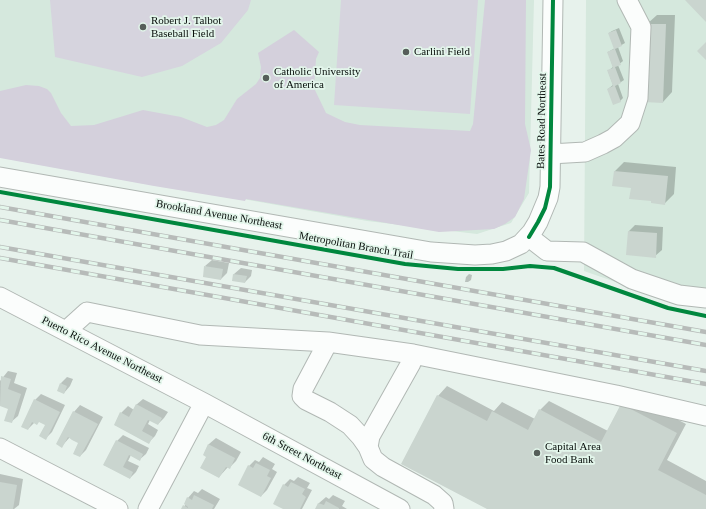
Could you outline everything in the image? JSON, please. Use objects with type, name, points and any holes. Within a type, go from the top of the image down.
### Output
[{"type":"street","name":"Bates Road Northeast","points":[[528,237],[538,222],[548,198],[550,187],[553,0]]},
{"type":"street","points":[[550,154],[585,152],[614,138],[630,123],[638,98],[641,27],[627,0]]},
{"type":"street","name":"Brookland Avenue Northeast","points":[[0,177],[437,252],[475,255],[492,254],[517,246],[528,237]]},
{"type":"street","points":[[528,237],[547,251],[583,252],[632,279],[679,295],[706,298]]},
{"type":"street","name":"Puerto Rico Avenue Northeast","points":[[0,297],[204,403]]},
{"type":"street","points":[[66,331],[87,312],[200,335],[328,342],[412,354],[616,395],[706,416]]},
{"type":"street","points":[[328,342],[303,389],[302,396],[306,400],[330,412],[350,425],[368,447],[373,459],[383,467],[434,495],[443,503],[444,509]]},
{"type":"street","points":[[368,447],[370,436],[411,363],[412,354]]},
{"type":"street","points":[[148,509],[204,403]]},
{"type":"street","name":"6th Street Northeast","points":[[204,403],[400,509]]},
{"type":"street","points":[[0,448],[118,509]]},
{"type":"shaded area","name":"Catholic University of America","points":[[0,0],[534,0],[529,193],[511,223],[477,234],[367,221],[0,156]]},
{"type":"shaded area","name":"Robert J. Talbot Baseball Field","points":[[50,0],[251,0],[248,10],[221,43],[182,66],[142,77],[55,57]]},
{"type":"shaded area","name":"Carlini Field","points":[[341,0],[478,0],[470,114],[334,105]]},
{"type":"shaded area","points":[[485,0],[526,0],[525,124],[531,150],[524,199],[515,217],[494,229],[439,232],[246,199],[245,201],[154,186],[0,158],[0,91],[26,85],[39,86],[47,89],[51,93],[61,113],[71,126],[94,125],[143,110],[181,117],[207,127],[216,125],[224,120],[237,99],[256,84],[260,78],[261,67],[258,53],[294,30],[319,52],[316,59],[314,88],[326,113],[345,122],[360,125],[470,131],[473,124]]},
{"type":"shaded area","points":[[586,0],[706,0],[706,308],[682,305],[584,271]]},
{"type":"building","points":[[685,0],[706,0],[706,22]]},
{"type":"building","points":[[646,24],[666,24],[663,103],[644,102]]},
{"type":"building","points":[[616,30],[622,46],[615,49],[621,65],[615,67],[621,83],[615,86],[621,102],[613,105],[607,89],[613,86],[607,70],[613,68],[607,52],[614,49],[608,33]]},
{"type":"building","points":[[706,42],[706,60],[697,51]]},
{"type":"building","points":[[614,171],[668,176],[665,205],[651,203],[651,201],[629,199],[631,188],[612,186]]},
{"type":"building","points":[[628,231],[657,233],[656,258],[626,255]]},
{"type":"building","points":[[204,266],[223,269],[221,280],[203,277]]},
{"type":"building","points":[[233,274],[247,276],[245,283],[232,281]]},
{"type":"building","points":[[1,376],[11,379],[8,389],[21,394],[12,423],[4,421],[8,409],[0,406]]},
{"type":"building","points":[[60,383],[67,386],[64,394],[57,391]]},
{"type":"building","name":"Capital Area Food Bank","points":[[437,395],[487,421],[492,411],[528,430],[539,409],[601,442],[621,404],[677,433],[658,470],[706,495],[706,509],[487,509],[401,464]]},
{"type":"building","points":[[34,399],[60,412],[46,440],[39,436],[45,425],[39,422],[37,425],[32,422],[28,430],[21,427]]},
{"type":"building","points":[[136,404],[162,418],[158,425],[148,420],[142,431],[153,437],[149,444],[114,425],[120,412],[129,417]]},
{"type":"building","points":[[73,411],[98,424],[80,457],[73,454],[78,443],[68,437],[62,448],[56,444]]},
{"type":"building","points":[[116,440],[143,454],[140,461],[129,455],[123,467],[133,472],[130,479],[103,465]]},
{"type":"building","points":[[208,444],[235,458],[230,469],[226,467],[219,478],[200,468],[206,457],[203,455]]},
{"type":"building","points":[[256,463],[270,470],[267,476],[271,478],[261,497],[238,485],[248,465],[253,468]]},
{"type":"building","points":[[0,482],[17,485],[13,509],[0,509]]},
{"type":"building","points":[[291,482],[305,489],[302,494],[306,497],[300,509],[283,509],[273,504],[283,484],[288,487]]},
{"type":"building","points":[[194,495],[214,505],[212,509],[181,509],[183,505],[188,508],[184,504],[187,497],[192,500]]},
{"type":"building","points":[[326,501],[339,509],[315,509],[318,503],[324,505]]},
{"type":"railway","points":[[0,207],[706,332]]},
{"type":"railway","points":[[0,220],[706,345]]},
{"type":"railway","points":[[0,247],[706,371]]},
{"type":"railway","points":[[0,258],[706,384]]},
{"type":"cycle path","points":[[529,237],[545,208],[550,187],[553,0]]},
{"type":"cycle path","name":"Metropolitan Branch Trail","points":[[0,192],[405,264],[458,269],[503,269],[530,266],[554,268],[668,308],[706,316]]},
{"type":"place","name":"Robert J. Talbot Baseball Field","points":[[143,27]]},
{"type":"place","name":"Carlini Field","points":[[406,52]]},
{"type":"place","name":"Catholic University of America","points":[[266,78]]},
{"type":"place","name":"Capital Area Food Bank","points":[[537,453]]}]
